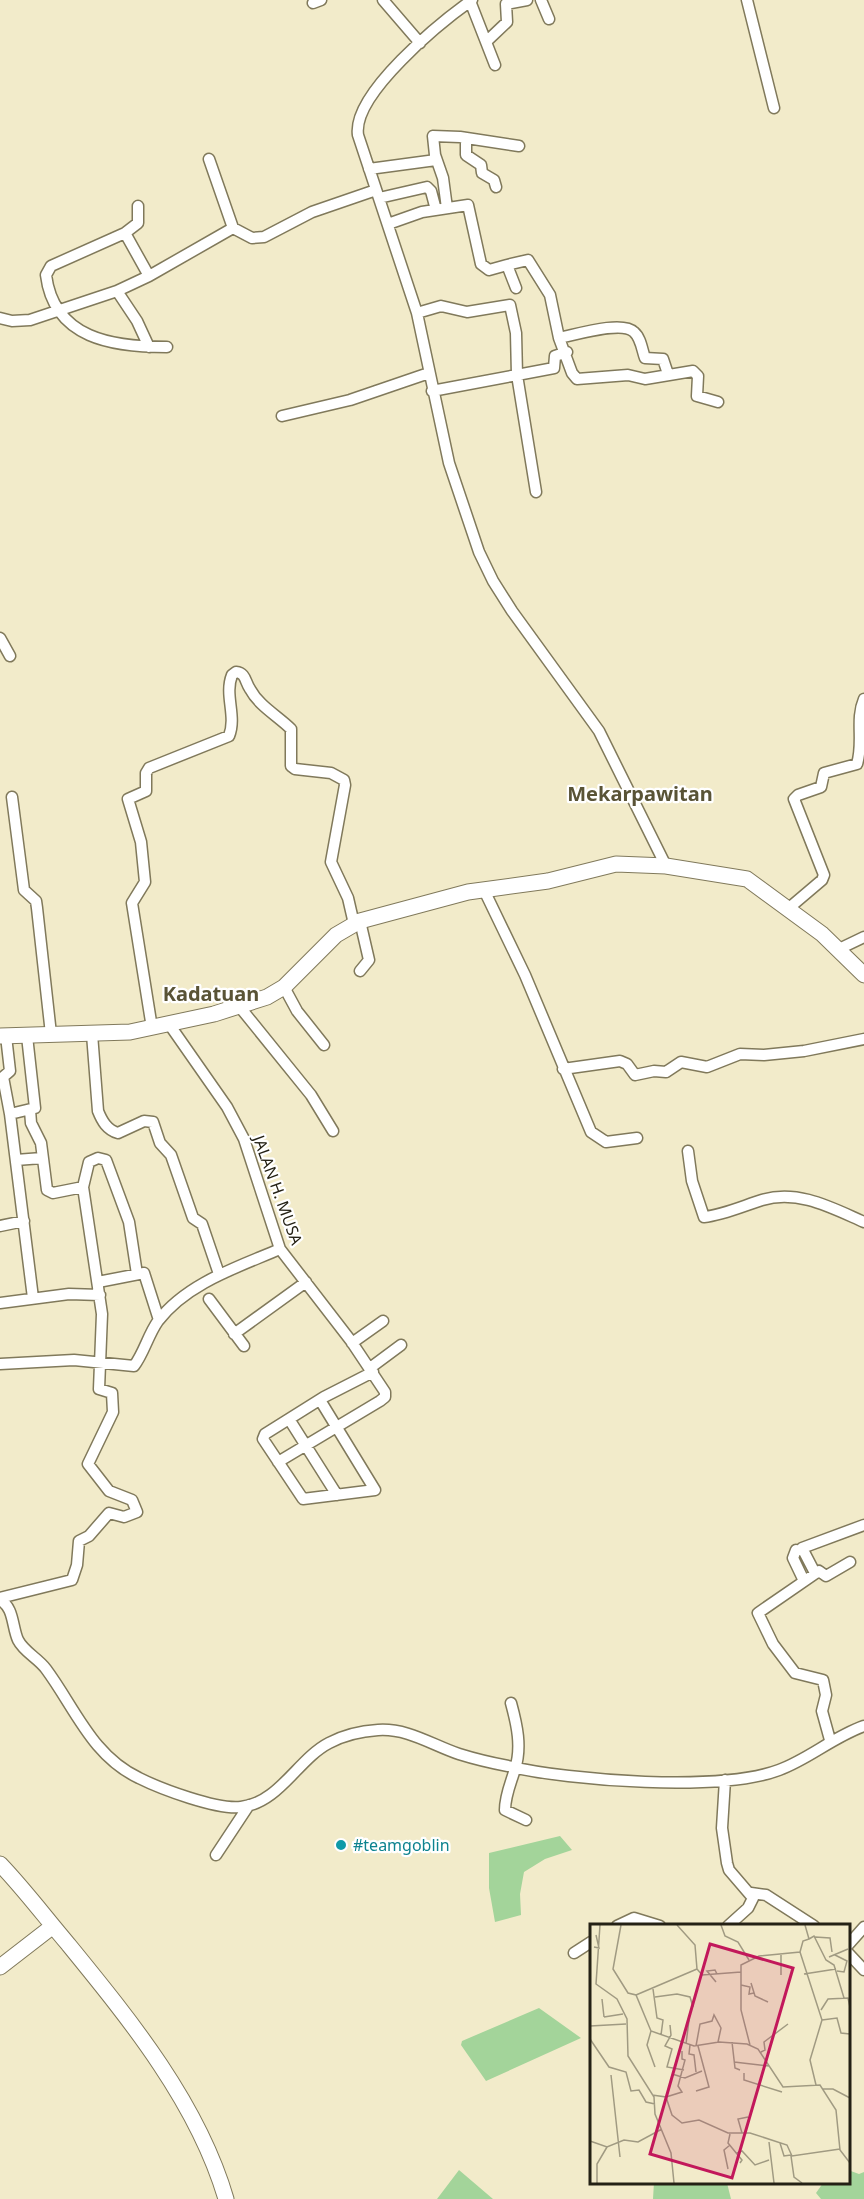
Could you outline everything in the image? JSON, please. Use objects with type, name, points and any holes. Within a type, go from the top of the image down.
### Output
[{"type":"street","points":[[383,0],[420,43]]},
{"type":"street","points":[[487,41],[507,22],[506,5],[526,0]]},
{"type":"street","points":[[541,0],[549,19]]},
{"type":"street","points":[[747,0],[774,108]]},
{"type":"street","points":[[495,65],[471,1],[420,43],[379,86],[358,119],[358,135],[417,313],[432,391],[459,497],[493,581],[599,731],[666,866]]},
{"type":"street","points":[[441,209],[443,178],[436,160],[433,136],[466,138],[519,146]]},
{"type":"street","points":[[466,138],[466,155],[479,163],[482,173],[494,180],[496,187]]},
{"type":"street","points":[[209,159],[233,228],[252,238],[264,237],[312,212],[378,194],[427,187],[441,209]]},
{"type":"street","points":[[369,169],[436,160]]},
{"type":"street","points":[[138,207],[138,223],[124,233],[47,270],[47,282],[56,311],[82,332],[117,345],[167,347]]},
{"type":"street","points":[[388,224],[441,209],[469,207],[484,268],[489,270],[526,260],[531,263],[550,295],[560,338],[567,352],[572,373],[580,380],[628,375],[645,379],[668,374],[696,372],[697,396],[718,402]]},
{"type":"street","points":[[0,318],[20,321],[117,291],[149,276],[233,228]]},
{"type":"street","points":[[124,233],[149,276]]},
{"type":"street","points":[[507,265],[516,288]]},
{"type":"street","points":[[117,291],[137,321],[149,347]]},
{"type":"street","points":[[417,313],[447,305],[467,312],[510,305],[516,333],[517,375],[536,492]]},
{"type":"street","points":[[560,338],[615,327],[629,328],[637,334],[645,358],[663,359],[668,374]]},
{"type":"street","points":[[432,391],[554,368],[555,356],[567,352]]},
{"type":"street","points":[[282,416],[350,400],[429,374]]},
{"type":"street","points":[[0,638],[10,656]]},
{"type":"street","points":[[152,1028],[132,903],[145,884],[143,864],[140,838],[128,799],[147,789],[146,773],[149,768],[229,736],[233,724],[229,688],[232,675],[236,672],[241,673],[256,698],[291,729],[293,734],[290,753],[291,766],[295,769],[331,773],[344,780],[331,862],[348,898],[369,960],[360,972]]},
{"type":"street","points":[[789,908],[822,880],[824,875],[794,799],[798,795],[821,787],[824,772],[856,764],[863,750],[861,708],[864,699]]},
{"type":"street","points":[[12,797],[24,890],[36,901],[51,1034]]},
{"type":"street","points":[[33,1299],[10,1114],[3,1077],[10,1071],[3,1036],[92,1034],[152,1028],[239,1006],[267,998],[284,987],[336,935],[357,922],[484,890],[548,881],[616,864],[666,866],[741,877],[789,908],[839,949],[864,975]]},
{"type":"street","points":[[484,890],[525,975],[563,1069],[596,1137],[606,1142],[637,1138]]},
{"type":"street","points":[[839,949],[864,937]]},
{"type":"street","points":[[284,987],[297,1011],[324,1045]]},
{"type":"street","points":[[239,1006],[311,1095],[333,1131]]},
{"type":"street","name":"JALAN H. MUSA","points":[[169,1024],[227,1107],[244,1139],[280,1249],[372,1370],[385,1392],[385,1396],[380,1401],[337,1427]]},
{"type":"street","points":[[92,1034],[98,1111],[102,1119],[108,1128],[118,1133],[144,1121],[153,1122],[160,1143],[171,1155],[194,1219],[202,1224],[219,1274]]},
{"type":"street","points":[[10,1114],[30,1110],[36,1106],[27,1036]]},
{"type":"street","points":[[563,1069],[620,1062],[627,1064],[635,1075],[654,1071],[666,1072],[681,1062],[707,1067],[740,1054],[764,1055],[794,1052],[864,1039]]},
{"type":"street","points":[[30,1110],[31,1124],[41,1143],[45,1187],[49,1192],[83,1187]]},
{"type":"street","points":[[688,1151],[692,1181],[704,1217],[762,1200],[785,1197],[825,1204],[864,1222]]},
{"type":"street","points":[[16,1160],[42,1158]]},
{"type":"street","points":[[0,1599],[72,1580],[77,1565],[79,1541],[88,1536],[109,1513],[126,1517],[136,1508],[127,1496],[109,1491],[88,1464],[114,1410],[112,1393],[99,1388],[100,1295],[83,1187],[89,1162],[98,1158],[106,1160],[129,1222],[137,1274]]},
{"type":"street","points":[[0,1226],[24,1221]]},
{"type":"street","points":[[0,1364],[99,1362],[134,1366],[159,1320],[187,1295],[219,1274],[280,1249]]},
{"type":"street","points":[[98,1282],[137,1274],[145,1275],[159,1320]]},
{"type":"street","points":[[234,1334],[306,1282]]},
{"type":"street","points":[[0,1303],[69,1294],[100,1295]]},
{"type":"street","points":[[209,1299],[244,1346]]},
{"type":"street","points":[[352,1343],[383,1321]]},
{"type":"street","points":[[320,1400],[375,1490],[303,1499],[263,1436],[320,1400],[372,1370],[401,1345]]},
{"type":"street","points":[[289,1419],[338,1496]]},
{"type":"street","points":[[278,1462],[337,1427]]},
{"type":"street","points":[[815,1574],[802,1548],[864,1525]]},
{"type":"street","points":[[796,1550],[793,1558],[804,1581]]},
{"type":"street","points":[[830,1740],[822,1708],[826,1694],[823,1680],[795,1674],[772,1644],[758,1615],[759,1610],[820,1571],[826,1576],[850,1562]]},
{"type":"street","points":[[0,1599],[8,1607],[20,1642],[45,1668],[89,1736],[121,1768],[140,1779],[195,1799],[224,1806],[249,1805]]},
{"type":"street","points":[[511,1703],[519,1739],[516,1768],[506,1797],[505,1810],[526,1820]]},
{"type":"street","points":[[216,1855],[249,1805],[280,1786],[328,1743],[352,1734],[378,1730],[414,1735],[460,1754],[516,1768],[611,1779],[724,1780],[777,1771],[799,1761],[830,1740],[864,1726]]},
{"type":"street","points":[[724,1780],[722,1828],[727,1863],[729,1870],[753,1898],[748,1908],[730,1924]]},
{"type":"street","points":[[0,1864],[53,1926],[138,2034],[200,2130],[226,2199]]},
{"type":"street","points":[[751,1893],[766,1895],[811,1924]]},
{"type":"street","points":[[621,1924],[634,1917],[654,1924]]},
{"type":"street","points":[[0,1968],[53,1926]]},
{"type":"street","points":[[849,1944],[864,1927]]},
{"type":"street","points":[[574,1953],[590,1943]]},
{"type":"street","points":[[849,1954],[864,1970]]},
{"type":"green space","points":[[560,1836],[572,1850],[545,1859],[524,1872],[520,1894],[521,1915],[495,1922],[489,1888],[489,1853]]},
{"type":"green space","points":[[539,2008],[581,2038],[486,2081],[461,2045],[462,2041]]},
{"type":"green space","points":[[459,2170],[493,2199],[437,2199]]},
{"type":"green space","points":[[849,2170],[859,2174],[864,2172],[864,2199],[821,2199],[816,2193],[822,2184],[849,2184]]},
{"type":"green space","points":[[654,2184],[727,2184],[731,2199],[653,2199]]},
{"type":"place","name":"#teamgoblin","points":[[341,1845]]},
{"type":"district","name":"Mekarpawitan","points":[[640,793]]},
{"type":"district","name":"Kadatuan","points":[[211,993]]}]
